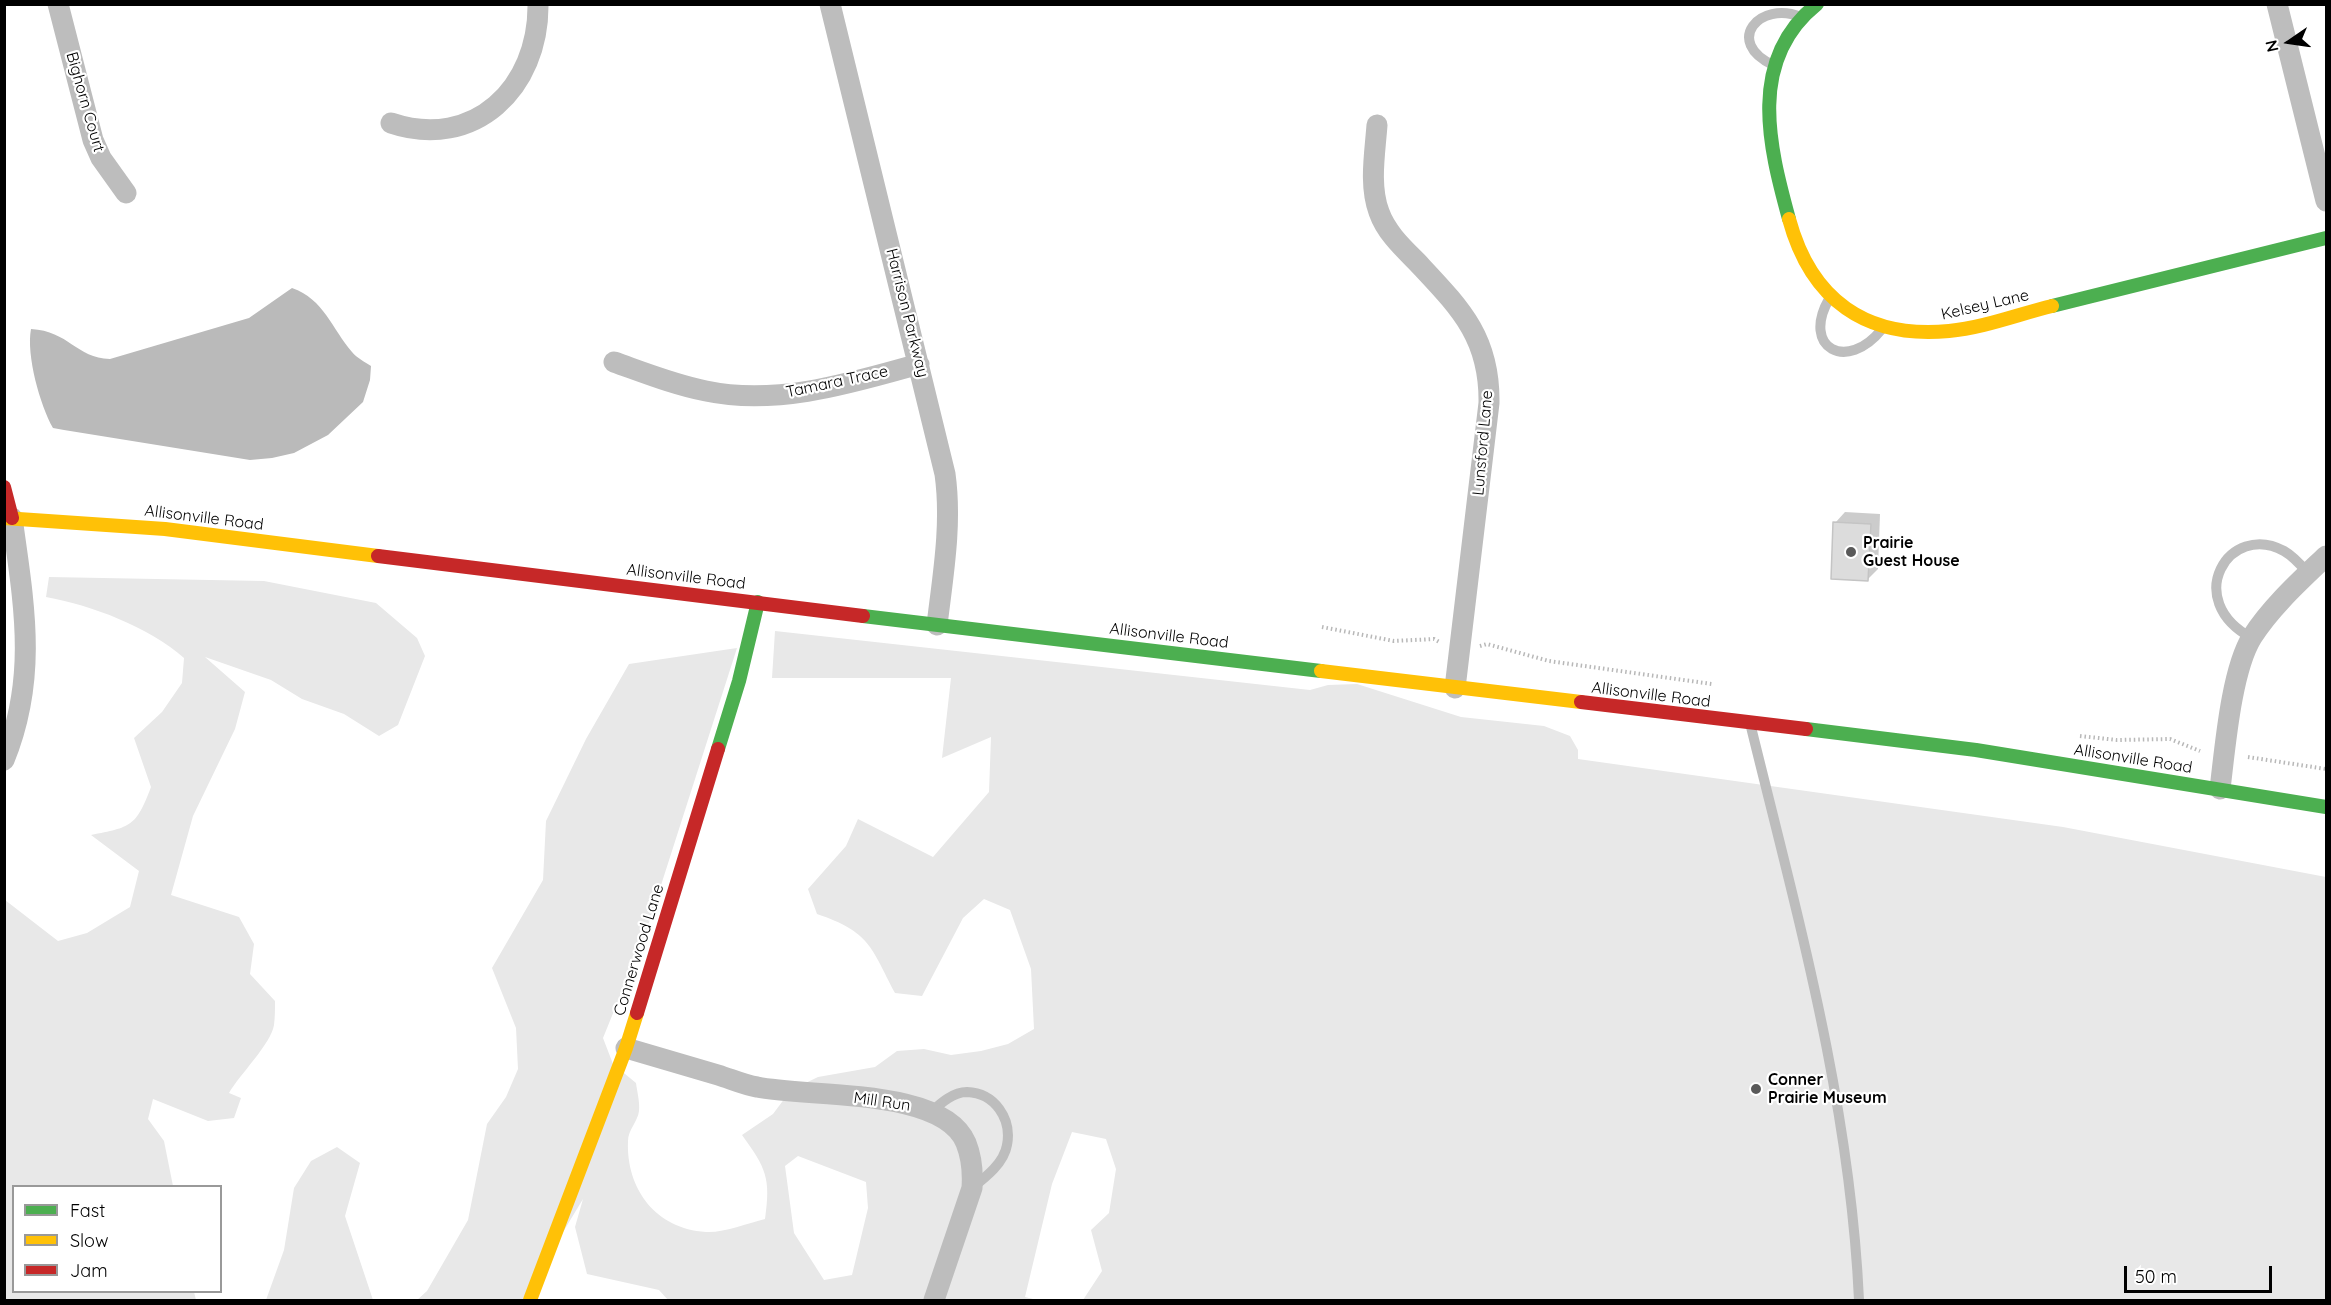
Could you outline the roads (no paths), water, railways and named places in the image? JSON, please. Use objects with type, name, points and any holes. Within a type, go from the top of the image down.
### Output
[{"type":"main road","name":"Kelsey Lane","points":[[1817,4],[1801,17],[1773,65],[1766,104],[1770,146],[1797,246],[1809,269],[1830,298],[1863,321],[1882,329],[1922,333],[1952,331],[2326,238]]},
{"type":"main road","points":[[4,487],[8,518]]},
{"type":"main road","name":"Allisonville Road","points":[[8,518],[165,529],[1976,750],[2326,807]]},
{"type":"main road","name":"Connerwood Lane","points":[[530,1300],[626,1048],[739,681],[758,602]]},
{"type":"street","name":"Bighorn Court","points":[[58,4],[93,140],[106,166],[126,193]]},
{"type":"street","points":[[391,123],[411,130],[446,130],[472,122],[488,112],[506,96],[529,58],[537,22],[537,4]]},
{"type":"street","name":"Harrison Parkway","points":[[830,4],[919,364],[947,492],[946,548],[937,625]]},
{"type":"street","points":[[2277,4],[2326,201]]},
{"type":"street","name":"Lunsford Lane","points":[[1377,125],[1374,183],[1379,213],[1390,233],[1465,316],[1486,358],[1489,403],[1455,688]]},
{"type":"street","name":"Tamara Trace","points":[[614,362],[662,380],[708,392],[757,395],[814,390],[919,364]]},
{"type":"street","points":[[4,760],[21,705],[27,653],[24,606],[8,518]]},
{"type":"street","points":[[2220,789],[2235,689],[2252,638],[2308,573],[2326,556]]},
{"type":"street","name":"Mill Run","points":[[626,1048],[757,1087],[890,1102],[931,1112],[956,1128],[966,1142],[973,1169],[972,1188],[934,1300]]},
{"type":"lane","points":[[1773,65],[1758,57],[1752,50],[1748,36],[1752,22],[1763,10],[1780,7],[1801,17]]},
{"type":"lane","points":[[1830,298],[1821,314],[1819,325],[1824,340],[1833,349],[1848,353],[1863,349],[1882,329]]},
{"type":"lane","points":[[2252,638],[2232,626],[2219,608],[2217,576],[2230,557],[2250,545],[2272,546],[2285,551],[2308,573]]},
{"type":"lane","points":[[1750,724],[1810,970],[1842,1122],[1854,1211],[1859,1300]]},
{"type":"lane","points":[[931,1112],[944,1099],[966,1092],[988,1097],[1002,1109],[1007,1126],[1007,1145],[990,1173],[972,1188]]},
{"type":"place","name":"Prairie Guest House","points":[[1851,552]]},
{"type":"place","name":"Conner Prairie Museum","points":[[1756,1089]]}]
